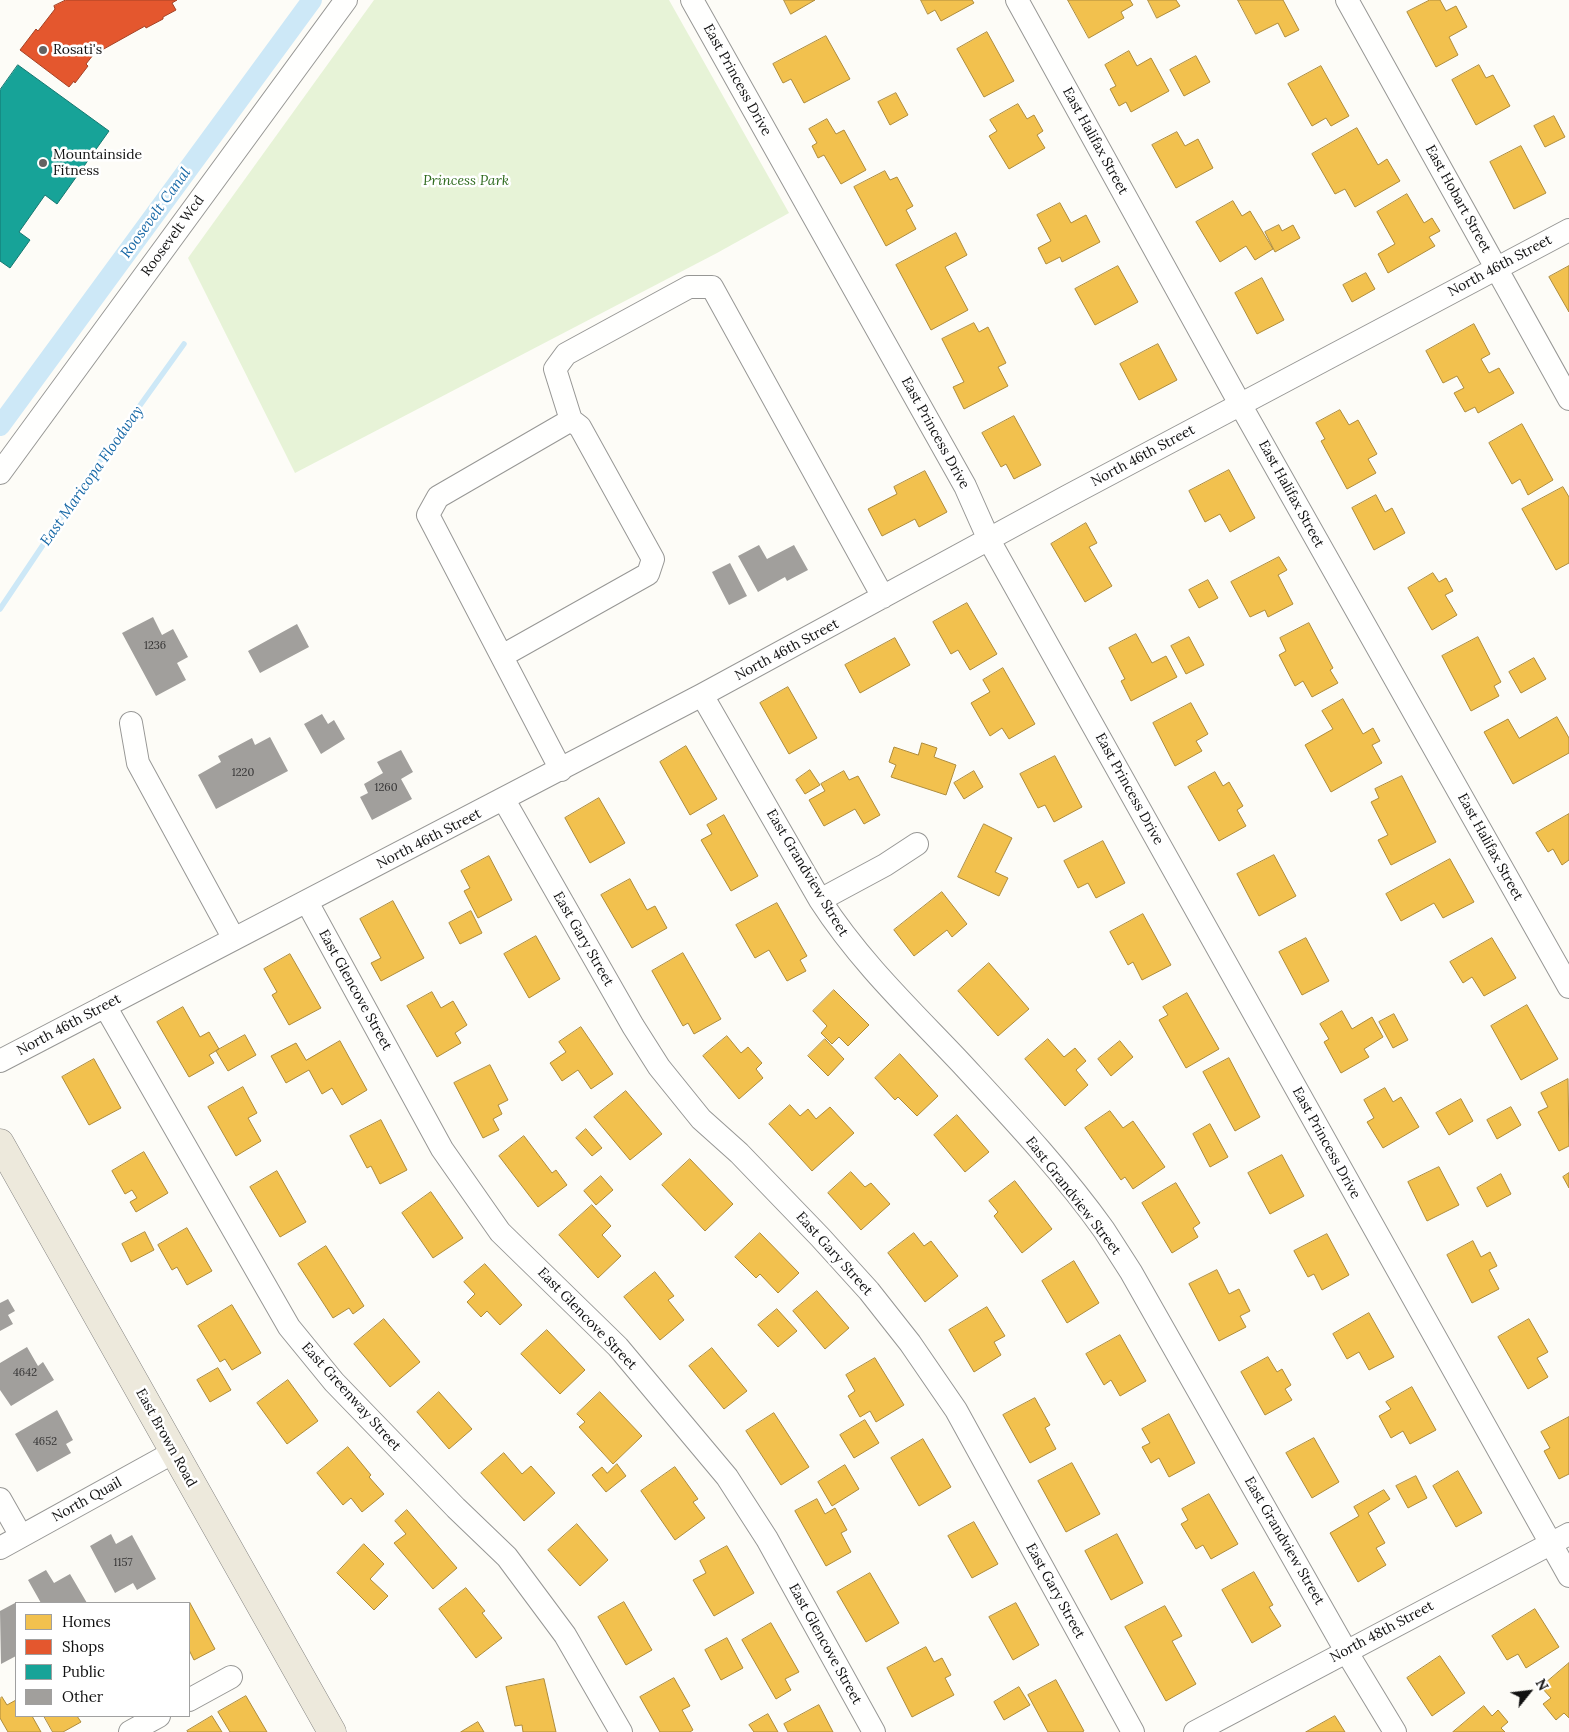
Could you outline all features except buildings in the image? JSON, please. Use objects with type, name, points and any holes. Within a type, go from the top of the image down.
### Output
[{"type":"main road","name":"East Brown Road","points":[[0,1143],[332,1732]]},
{"type":"street","name":"Roosevelt Wcd","points":[[0,473],[346,0]]},
{"type":"street","name":"East Princess Drive","points":[[692,0],[965,486],[989,540],[1560,1539],[1569,1576]]},
{"type":"street","name":"East Halifax Street","points":[[1017,0],[1240,404],[1569,988]]},
{"type":"street","name":"East Hobart Street","points":[[1347,0],[1569,399]]},
{"type":"street","name":"North 46th Street","points":[[0,1061],[562,770],[1240,404],[1569,230]]},
{"type":"street","points":[[502,656],[648,574],[653,559],[580,427],[571,420],[555,369],[566,354],[689,287],[712,287],[883,598]]},
{"type":"street","points":[[562,770],[428,515],[438,497],[571,420]]},
{"type":"street","name":"East Grandview Street","points":[[702,695],[820,900],[840,931],[868,966],[986,1089],[1059,1173],[1104,1230],[1131,1272],[1346,1651],[1395,1732]]},
{"type":"street","points":[[131,723],[138,763],[234,939]]},
{"type":"street","name":"East Gary Street","points":[[504,800],[633,1026],[659,1067],[701,1119],[739,1154],[820,1237],[869,1291],[910,1343],[956,1410],[1133,1732]]},
{"type":"street","points":[[820,900],[884,865],[917,844]]},
{"type":"street","name":"East Glencove Street","points":[[307,902],[442,1149],[500,1232],[618,1347],[727,1477],[767,1538],[874,1732]]},
{"type":"street","name":"East Greenway Street","points":[[105,1006],[289,1327],[334,1382],[456,1508],[507,1557],[565,1635],[621,1732]]},
{"type":"street","name":"North Quail","points":[[0,1548],[174,1452]]},
{"type":"street","points":[[0,1499],[21,1536]]},
{"type":"street","name":"North 48th Street","points":[[1195,1732],[1560,1539]]},
{"type":"street","points":[[190,1699],[230,1677]]},
{"type":"street","points":[[130,1732],[159,1722]]},
{"type":"green space","name":"Princess Park","points":[[374,0],[669,0],[789,213],[717,253],[295,473],[188,258]]},
{"type":"waterway","name":"Roosevelt Canal","points":[[0,426],[312,0]]},
{"type":"waterway","name":"East Maricopa Floodway","points":[[0,609],[88,478],[184,344]]},
{"type":"place","name":"Rosati's","points":[[43,50]]},
{"type":"place","name":"Mountainside Fitness","points":[[43,163]]}]
